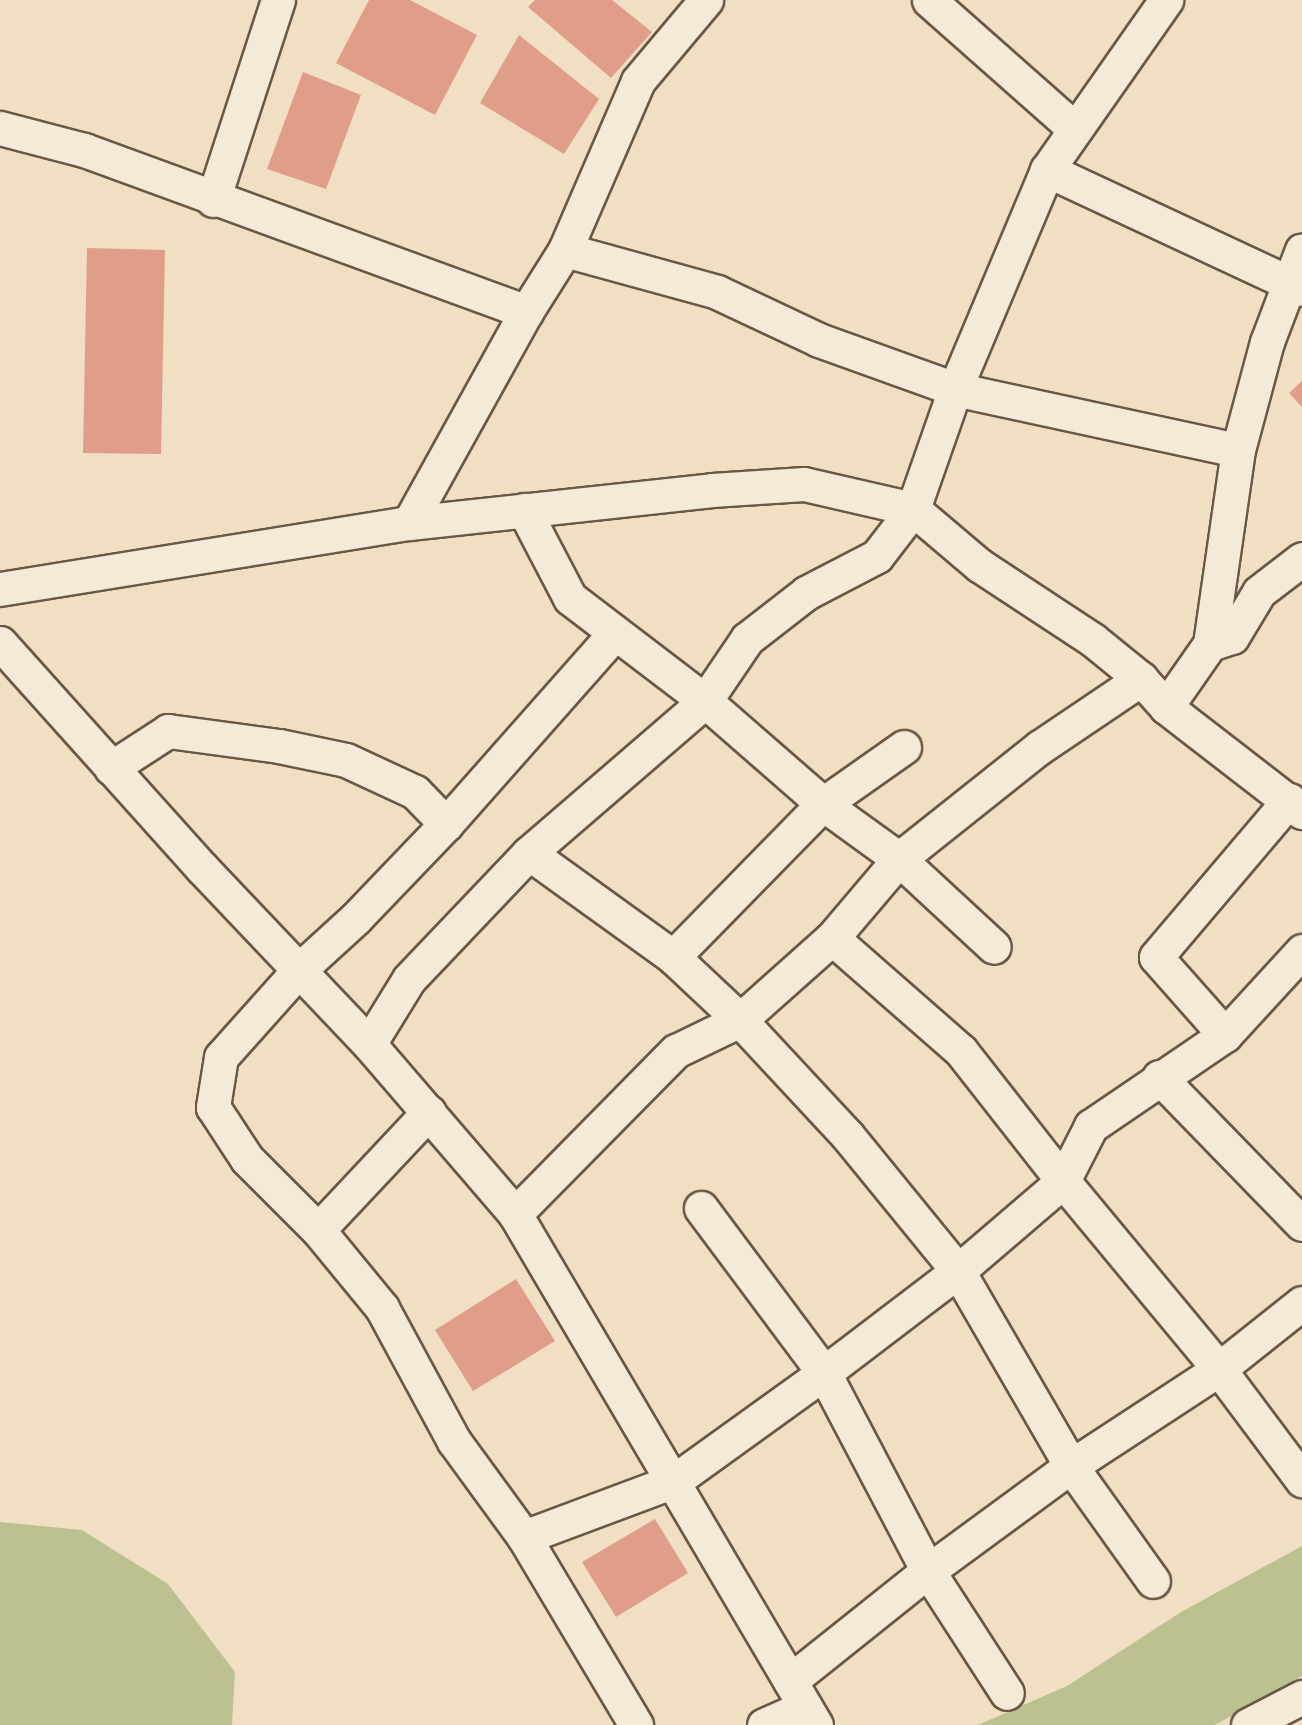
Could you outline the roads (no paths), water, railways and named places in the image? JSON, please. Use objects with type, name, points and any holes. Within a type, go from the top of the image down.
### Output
[{"type":"street","points":[[213,200],[278,0]]},
{"type":"street","points":[[409,523],[526,312],[565,250],[638,81],[706,0]]},
{"type":"street","points":[[929,0],[1075,129]]},
{"type":"street","points":[[369,1044],[409,980],[529,853],[705,701],[747,639],[806,593],[877,556],[913,509],[955,389],[1047,170],[1166,0]]},
{"type":"street","points":[[0,128],[84,150],[213,200],[526,312]]},
{"type":"street","points":[[1047,170],[1295,286]]},
{"type":"street","points":[[565,250],[717,292],[819,340],[955,389],[1238,450]]},
{"type":"street","points":[[1166,707],[1210,644],[1238,450],[1267,342],[1295,286],[1302,250]]},
{"type":"street","points":[[0,589],[409,523],[804,484],[913,509],[979,565],[1093,640],[1142,680],[1166,707],[1296,806],[1156,957],[1225,1035]]},
{"type":"street","points":[[524,510],[570,598],[705,701],[823,804],[899,860],[994,947]]},
{"type":"street","points":[[1210,644],[1232,637],[1259,592],[1302,559]]},
{"type":"street","points":[[615,633],[446,824],[356,918],[298,971],[221,1057],[213,1107],[247,1159],[318,1230],[381,1308],[454,1441],[524,1537],[636,1725]]},
{"type":"street","points":[[0,643],[111,768],[298,971],[369,1044],[515,1215],[804,1704]]},
{"type":"street","points":[[515,1215],[676,1051],[740,1020],[832,938],[899,860],[1040,747],[1142,680]]},
{"type":"street","points":[[111,768],[168,731],[279,746],[346,760],[415,792],[446,824]]},
{"type":"street","points":[[673,957],[823,804],[904,747]]},
{"type":"street","points":[[529,853],[673,957],[740,1020],[847,1135],[958,1271],[1071,1466],[1153,1581]]},
{"type":"street","points":[[832,938],[961,1051],[1063,1181],[1219,1369],[1302,1480]]},
{"type":"street","points":[[524,1537],[674,1481],[824,1373],[958,1271],[1063,1181],[1091,1126],[1159,1077],[1225,1035],[1302,951]]},
{"type":"street","points":[[1159,1077],[1302,1224]]},
{"type":"street","points":[[318,1230],[429,1112]]},
{"type":"street","points":[[701,1208],[824,1373],[928,1571],[1007,1693]]},
{"type":"street","points":[[764,1725],[804,1704],[928,1571],[1071,1466],[1219,1369],[1302,1303]]},
{"type":"street","points":[[1248,1725],[1302,1697]]}]
